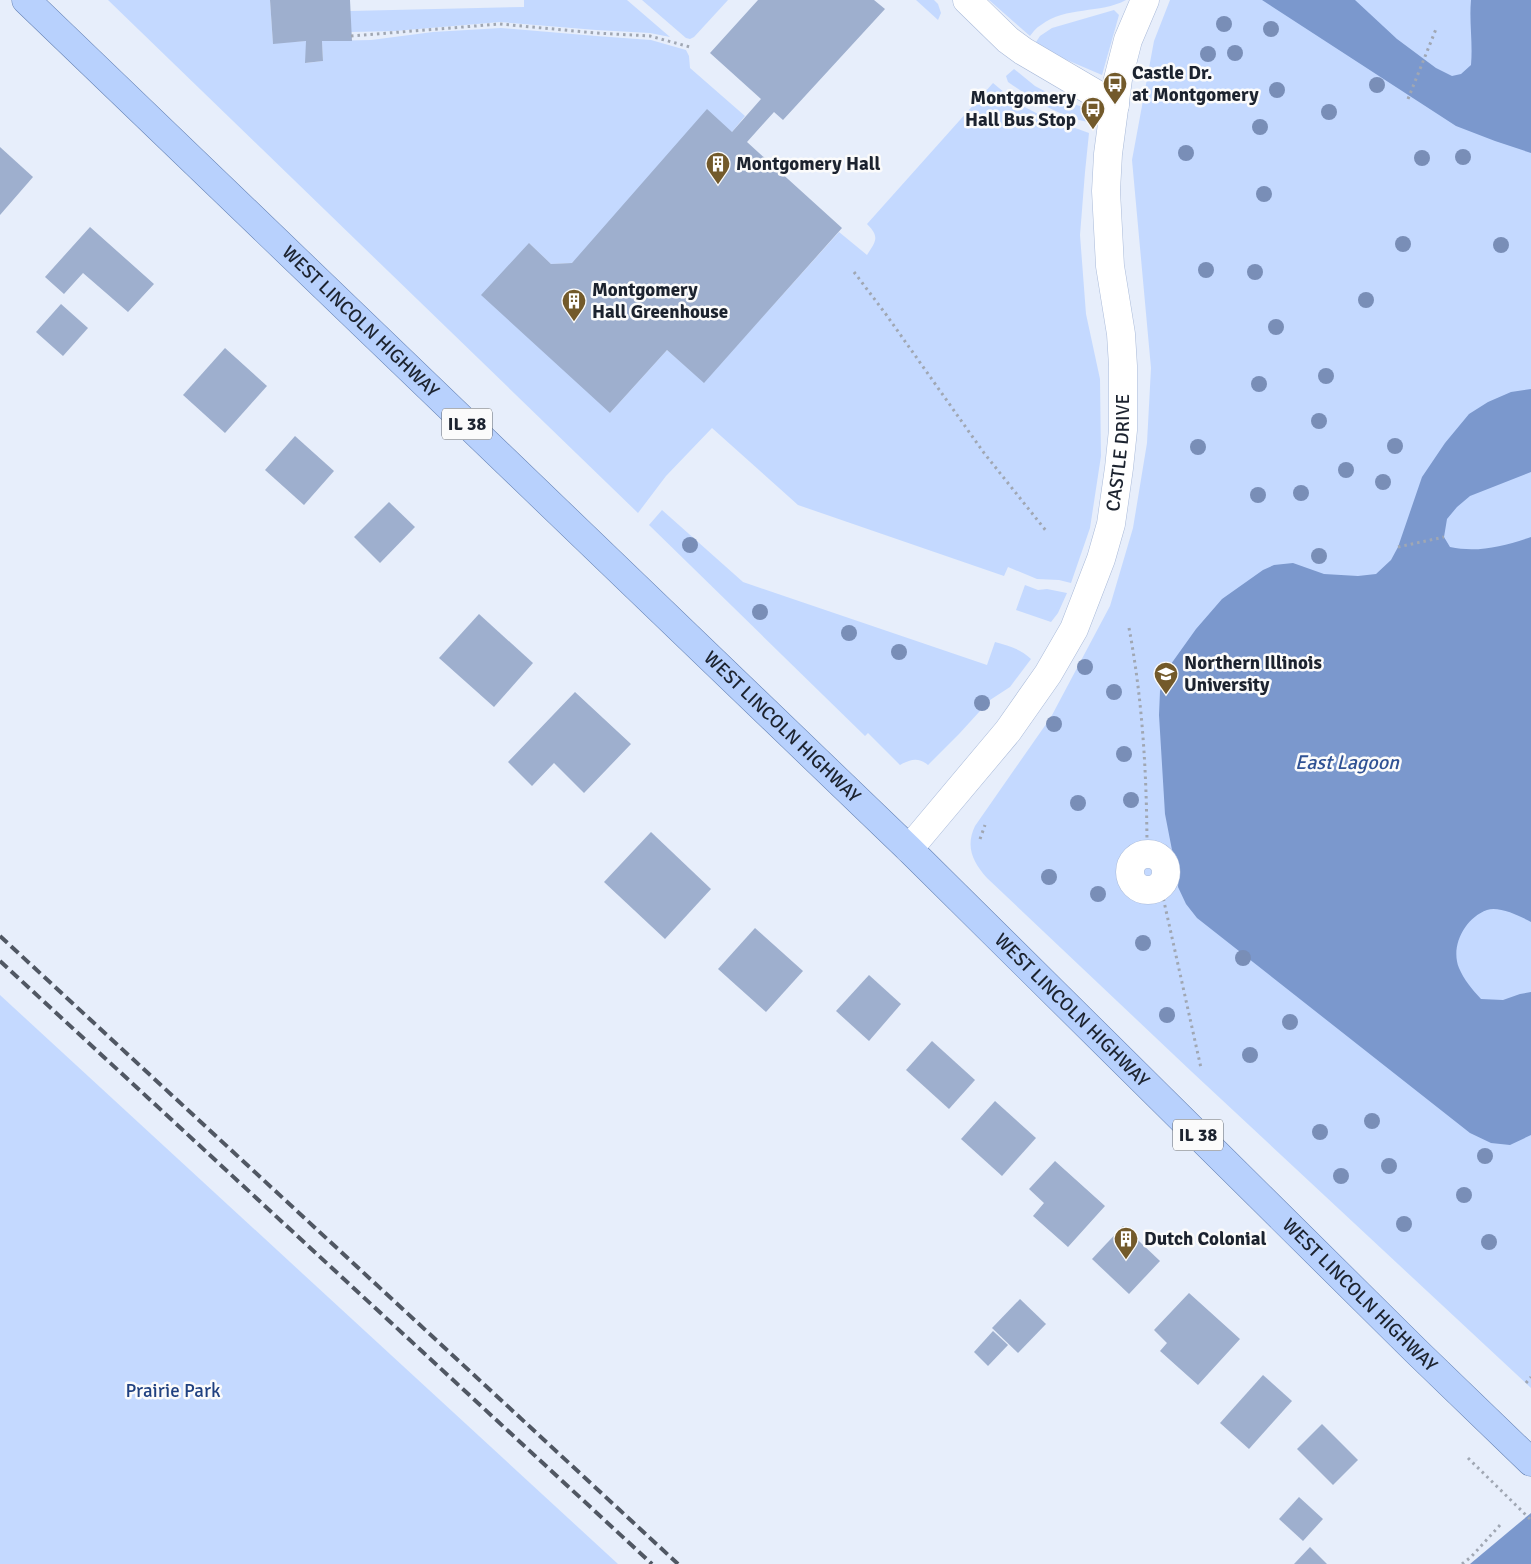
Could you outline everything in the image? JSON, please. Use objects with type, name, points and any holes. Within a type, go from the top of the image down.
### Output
[{"type":"main road","name":"WEST LINCOLN HIGHWAY","points":[[26,0],[909,849],[1531,1462]]},
{"type":"street","points":[[967,0],[1008,40],[1023,51],[1115,105]]},
{"type":"street","name":"CASTLE DRIVE","points":[[909,849],[1008,731],[1048,674],[1074,629],[1101,559],[1111,524],[1123,430],[1123,366],[1121,334],[1110,266],[1106,191],[1108,154],[1118,79],[1128,40],[1145,0]]},
{"type":"street","points":[[1148,854],[1135,859],[1130,869],[1130,875],[1136,885],[1141,888],[1147,890],[1158,887]]},
{"type":"path","points":[[351,36],[500,24],[650,36],[690,47]]},
{"type":"path","points":[[1408,99],[1436,29]]},
{"type":"path","points":[[854,272],[984,453],[1047,532]]},
{"type":"path","points":[[1398,547],[1444,537]]},
{"type":"path","points":[[1129,628],[1135,659],[1142,730],[1147,798],[1148,854],[1157,856],[1165,866],[1165,877],[1158,887],[1163,897],[1202,1068]]},
{"type":"path","points":[[980,839],[985,825]]},
{"type":"path","points":[[1526,1383],[1531,1378]]},
{"type":"path","points":[[1468,1458],[1531,1520]]},
{"type":"path","points":[[1462,1564],[1501,1524]]},
{"type":"green space","points":[[108,0],[270,0],[273,43],[306,41],[306,63],[323,61],[322,41],[371,40],[433,32],[501,28],[651,40],[686,50],[689,56],[690,68],[745,116],[732,132],[572,263],[551,264],[529,243],[610,413],[667,350],[704,382],[839,232],[867,255],[873,246],[875,236],[867,224],[993,83],[1017,103],[1042,116],[1089,133],[1080,235],[1086,314],[1100,379],[1101,456],[1090,528],[1071,583],[1059,580],[1037,579],[1008,567],[1004,576],[798,505],[712,428],[666,476],[638,513]]},
{"type":"green space","points":[[524,0],[627,0],[670,37],[650,33],[500,22],[395,31],[351,32],[350,11],[524,7]]},
{"type":"green space","points":[[642,0],[728,0],[690,39],[686,38]]},
{"type":"green space","points":[[916,0],[934,0],[938,4],[941,13],[938,20]]},
{"type":"green space","points":[[989,0],[1126,0],[1105,7],[1061,15],[1040,26],[1030,36]]},
{"type":"green space","points":[[1170,0],[1531,0],[1531,1388],[987,878],[972,854],[971,841],[975,826],[1051,717],[1110,606],[1133,528],[1147,443],[1151,368],[1132,160],[1154,41]]},
{"type":"green space","points":[[1114,10],[1119,15],[1102,75],[1053,54],[1036,42],[1040,36],[1052,28]]},
{"type":"green space","points":[[1014,69],[1035,86],[1063,101],[1090,109],[1088,122],[1066,116],[1036,101],[1008,82],[1006,76]]},
{"type":"green space","points":[[662,510],[743,582],[987,665],[995,642],[1019,650],[1031,659],[1010,687],[990,700],[928,765],[914,760],[900,765],[868,733],[865,736],[649,525]]},
{"type":"green space","points":[[1025,585],[1038,590],[1047,589],[1067,593],[1058,613],[1051,622],[1016,610]]},
{"type":"green space","name":"Prairie Park","points":[[0,995],[618,1564],[0,1564]]},
{"type":"water","points":[[1262,0],[1355,0],[1397,39],[1436,68],[1452,76],[1461,74],[1471,65],[1471,0],[1531,0],[1531,153],[1456,126]]},
{"type":"water","name":"East Lagoon","points":[[1531,389],[1531,472],[1470,496],[1447,519],[1444,537],[1450,547],[1481,549],[1501,546],[1531,537],[1531,922],[1503,910],[1487,910],[1472,919],[1466,926],[1461,934],[1456,951],[1461,972],[1468,984],[1481,999],[1503,1000],[1531,992],[1531,1135],[1510,1145],[1491,1143],[1470,1133],[1197,918],[1186,904],[1178,887],[1179,867],[1177,857],[1172,850],[1165,814],[1159,715],[1160,691],[1171,664],[1196,629],[1222,599],[1263,570],[1274,565],[1293,563],[1324,574],[1358,576],[1376,574],[1391,560],[1398,547],[1422,477],[1445,443],[1469,414],[1488,402],[1511,392]]},
{"type":"water","points":[[1531,1513],[1531,1564],[1470,1564]]},
{"type":"building","points":[[270,0],[350,0],[352,41],[322,41],[323,61],[305,63],[306,41],[273,44]]},
{"type":"building","name":"Montgomery Hall","points":[[758,0],[874,0],[885,9],[783,120],[774,112],[747,142],[842,228],[704,383],[667,350],[610,413],[481,295],[529,243],[551,264],[572,263],[707,109],[732,132],[761,99],[710,53]]},
{"type":"building","points":[[0,147],[33,177],[0,215]]},
{"type":"building","points":[[90,227],[154,284],[128,312],[83,273],[64,294],[45,277]]},
{"type":"building","points":[[61,304],[88,328],[63,356],[36,332]]},
{"type":"building","points":[[225,348],[267,386],[225,433],[183,395]]},
{"type":"building","points":[[295,436],[334,471],[304,505],[265,470]]},
{"type":"building","points":[[389,502],[415,527],[380,563],[354,537]]},
{"type":"building","points":[[479,614],[533,663],[494,707],[439,658]]},
{"type":"building","points":[[575,692],[631,744],[584,793],[554,763],[532,786],[508,762]]},
{"type":"building","points":[[651,832],[711,889],[665,939],[604,882]]},
{"type":"building","points":[[755,928],[803,971],[766,1012],[718,969]]},
{"type":"building","points":[[869,975],[901,1004],[869,1041],[836,1011]]},
{"type":"building","points":[[932,1041],[975,1080],[949,1109],[906,1070]]},
{"type":"building","points":[[995,1101],[1036,1138],[1002,1176],[961,1139]]},
{"type":"building","points":[[1055,1161],[1105,1206],[1068,1247],[1033,1216],[1044,1203],[1029,1189]]},
{"type":"building","name":"Dutch Colonial","points":[[1123,1226],[1160,1261],[1129,1294],[1092,1259]]},
{"type":"building","points":[[1189,1293],[1240,1339],[1198,1385],[1160,1351],[1167,1343],[1154,1330]]},
{"type":"building","points":[[1020,1299],[1046,1324],[1018,1353],[992,1328]]},
{"type":"building","points":[[993,1331],[1008,1345],[988,1366],[974,1352]]},
{"type":"building","points":[[1263,1375],[1292,1401],[1249,1449],[1220,1423]]},
{"type":"building","points":[[1322,1424],[1358,1460],[1333,1485],[1297,1449]]},
{"type":"building","points":[[1299,1497],[1323,1519],[1303,1541],[1279,1519]]},
{"type":"building","points":[[1310,1547],[1327,1564],[1294,1564]]},
{"type":"railway","points":[[0,936],[678,1564]]},
{"type":"railway","points":[[0,961],[652,1564]]},
{"type":"place","name":"Castle Dr. at Montgomery","points":[[1115,105]]},
{"type":"place","name":"Montgomery Hall Bus Stop","points":[[1093,130]]},
{"type":"place","name":"Montgomery Hall","points":[[718,185]]},
{"type":"place","name":"Montgomery Hall Greenhouse","points":[[574,322]]},
{"type":"place","name":"Northern Illinois University","points":[[1166,695]]},
{"type":"place","name":"Dutch Colonial","points":[[1126,1260]]}]
